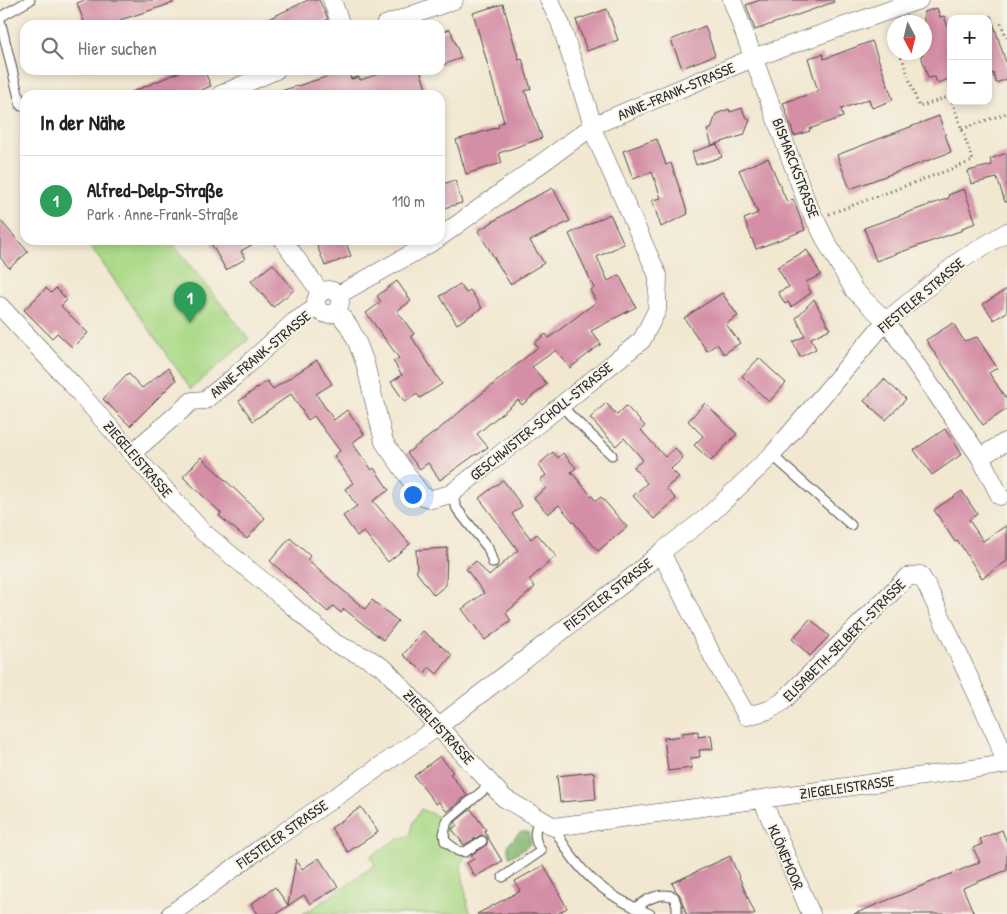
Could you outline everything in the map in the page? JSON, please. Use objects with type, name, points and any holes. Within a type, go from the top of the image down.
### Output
[{"type":"street","points":[[332,0],[339,20]]},
{"type":"street","points":[[398,20],[454,0]]},
{"type":"street","name":"GESCHWISTER-SCHOLL-STRASSE","points":[[451,494],[642,340],[657,310],[658,276],[593,126],[560,22],[549,0]]},
{"type":"street","name":"BISMARCKSTRASSE","points":[[732,0],[807,203],[827,243],[854,290],[886,321],[980,457],[1000,496]]},
{"type":"street","name":"ANNE-FRANK-STRASSE","points":[[445,234],[593,126],[753,58],[919,0]]},
{"type":"street","points":[[231,90],[265,75]]},
{"type":"street","name":"FIESTELER STRASSE","points":[[171,914],[268,843],[438,726],[706,518],[772,455],[886,321],[961,260],[1007,232]]},
{"type":"street","points":[[287,245],[328,302],[349,326],[357,342],[365,363],[384,442],[422,496],[432,499],[451,494]]},
{"type":"street","name":"ANNE-FRANK-STRASSE","points":[[132,453],[192,401],[205,400],[234,377],[294,322],[427,245]]},
{"type":"street","name":"ZIEGELEISTRASSE","points":[[0,306],[203,532],[282,596],[336,644],[371,660],[385,669],[504,798],[547,823],[762,799],[1006,764]]},
{"type":"street","points":[[980,457],[1007,441]]},
{"type":"street","name":"ELISABETH-SELBERT-STRASSE","points":[[661,552],[714,659],[747,716],[769,710],[782,702],[907,577],[920,575],[927,586],[997,738],[1006,764]]},
{"type":"street","name":"KLÖNEMOOR","points":[[762,799],[811,914]]},
{"type":"lane","points":[[20,102],[0,19],[30,0]]},
{"type":"lane","points":[[562,405],[612,455]]},
{"type":"lane","points":[[772,455],[851,525]]},
{"type":"lane","points":[[451,494],[457,509],[488,548],[493,563]]},
{"type":"lane","points":[[482,841],[465,852],[458,851],[445,841],[444,834],[447,822],[492,783]]},
{"type":"lane","points":[[503,877],[541,850],[536,843],[534,830],[547,823],[584,872],[607,891],[635,908],[650,914]]},
{"type":"lane","points":[[635,908],[651,898],[668,895],[674,897],[678,907],[677,914]]},
{"type":"path","points":[[1001,23],[1007,38]]},
{"type":"path","points":[[903,60],[919,107],[947,97]]},
{"type":"path","points":[[815,220],[973,161],[953,105]]},
{"type":"path","points":[[962,129],[1007,113]]},
{"type":"green space","points":[[90,245],[174,245],[249,339],[191,389]]},
{"type":"green space","points":[[421,809],[447,821],[445,841],[465,852],[461,867],[471,914],[302,914],[375,865],[370,857],[394,841],[410,835],[412,824]]},
{"type":"green space","points":[[520,832],[528,832],[531,843],[510,857],[508,844]]},
{"type":"building","points":[[85,0],[173,0],[173,3],[120,20],[83,20],[77,3]]},
{"type":"building","points":[[308,0],[319,0],[328,19],[326,20],[266,20]]},
{"type":"building","points":[[760,0],[833,0],[834,2],[755,30],[746,5]]},
{"type":"building","points":[[503,4],[519,60],[522,59],[531,89],[525,91],[542,138],[499,153],[502,163],[466,174],[456,140],[499,127],[498,124],[504,122],[473,13]]},
{"type":"building","points":[[937,8],[940,17],[944,16],[947,25],[947,79],[937,83],[935,77],[928,78],[923,60],[932,60],[932,15],[924,15],[924,12]]},
{"type":"building","points":[[607,9],[618,40],[587,51],[576,20]]},
{"type":"building","points":[[992,19],[1007,66],[1007,79],[996,83],[993,73]]},
{"type":"building","points":[[705,26],[715,55],[682,68],[671,40]]},
{"type":"building","points":[[450,29],[461,58],[445,64],[445,31]]},
{"type":"building","points":[[872,41],[893,100],[872,108],[869,99],[841,109],[843,117],[794,136],[783,103],[818,91],[808,58],[823,54],[824,59]]},
{"type":"building","points":[[172,75],[206,75],[211,86],[202,90],[137,90]]},
{"type":"building","points":[[332,75],[350,75],[351,79],[359,77],[360,80],[376,75],[422,75],[426,90],[284,90]]},
{"type":"building","points":[[742,108],[745,116],[750,120],[744,135],[712,145],[707,130],[711,129],[716,114],[729,109],[730,112]]},
{"type":"building","points":[[939,116],[951,152],[850,189],[837,155]]},
{"type":"building","points":[[657,139],[666,165],[671,163],[688,214],[661,227],[652,200],[661,198],[652,172],[633,179],[623,151]]},
{"type":"building","points":[[717,144],[722,157],[696,165],[692,152]]},
{"type":"building","points":[[1007,153],[1007,202],[1005,202],[997,178],[971,184],[968,171],[992,165],[990,159]]},
{"type":"building","points":[[768,158],[787,202],[793,199],[805,230],[756,249],[744,219],[758,213],[739,170]]},
{"type":"building","points":[[455,180],[462,203],[445,208],[445,183]]},
{"type":"building","points":[[553,188],[570,221],[530,241],[544,263],[510,284],[478,231],[524,202]]},
{"type":"building","points":[[964,189],[976,223],[962,228],[963,230],[876,261],[864,228],[949,198],[948,195]]},
{"type":"building","points":[[610,214],[624,244],[597,257],[608,281],[619,275],[636,307],[591,331],[601,344],[570,368],[556,350],[532,367],[547,384],[522,405],[518,400],[477,434],[488,447],[440,480],[428,463],[420,469],[407,453],[538,347],[534,343],[546,334],[549,338],[596,302],[590,290],[594,288],[569,234]]},
{"type":"building","points":[[0,220],[28,252],[9,268],[0,257]]},
{"type":"building","points":[[212,245],[251,245],[241,251],[245,259],[226,270]]},
{"type":"building","points":[[317,245],[347,245],[351,256],[325,266]]},
{"type":"building","points":[[807,250],[821,275],[806,282],[811,293],[791,307],[788,302],[785,304],[778,292],[789,287],[777,267]]},
{"type":"building","points":[[273,264],[294,290],[273,307],[251,281]]},
{"type":"building","points":[[397,281],[411,301],[397,311],[414,334],[411,336],[442,384],[420,398],[417,394],[405,402],[391,382],[402,375],[393,361],[399,358],[366,313],[381,302],[377,296]]},
{"type":"building","points":[[460,284],[466,293],[470,290],[482,308],[457,324],[440,296]]},
{"type":"building","points":[[46,288],[51,293],[56,288],[67,300],[61,306],[88,333],[73,348],[57,333],[52,338],[24,310]]},
{"type":"building","points":[[1007,289],[1007,312],[994,320],[983,304]]},
{"type":"building","points":[[722,293],[738,316],[726,324],[740,343],[724,354],[717,344],[707,351],[684,318]]},
{"type":"building","points":[[814,299],[830,329],[811,338],[816,349],[800,357],[793,342],[805,336],[796,318]]},
{"type":"building","points":[[953,323],[964,341],[977,337],[997,368],[989,373],[1007,400],[1007,409],[983,425],[926,340]]},
{"type":"building","points":[[759,358],[786,383],[769,402],[742,376]]},
{"type":"building","points":[[317,360],[332,384],[316,394],[334,420],[347,410],[364,434],[352,443],[372,470],[374,468],[389,490],[373,501],[410,544],[388,562],[364,532],[357,536],[343,516],[357,506],[345,489],[353,483],[334,456],[340,451],[314,416],[308,420],[291,394],[253,421],[239,401],[267,381],[273,389]]},
{"type":"building","points":[[168,368],[176,380],[130,426],[103,399],[128,373],[142,388]]},
{"type":"building","points":[[884,379],[906,399],[886,420],[864,401]]},
{"type":"building","points":[[606,403],[617,415],[626,406],[645,426],[641,430],[665,457],[675,448],[683,458],[671,469],[679,477],[666,488],[676,499],[654,519],[633,496],[647,483],[634,467],[643,460],[624,438],[616,446],[590,418]]},
{"type":"building","points":[[705,403],[737,434],[711,461],[694,445],[703,436],[688,421]]},
{"type":"building","points":[[945,429],[962,454],[932,475],[914,450]]},
{"type":"building","points":[[553,452],[558,458],[563,453],[576,468],[571,472],[596,501],[601,497],[627,527],[598,551],[559,505],[548,514],[534,498],[546,488],[540,480],[546,475],[538,465]]},
{"type":"building","points":[[201,457],[265,518],[247,539],[219,516],[221,513],[183,477]]},
{"type":"building","points":[[503,480],[522,506],[512,514],[531,539],[537,534],[556,556],[529,580],[535,587],[506,613],[511,621],[485,640],[462,609],[484,593],[466,569],[476,561],[489,576],[518,550],[479,498]]},
{"type":"building","points":[[962,491],[977,514],[969,520],[983,541],[1007,525],[1007,561],[982,578],[958,541],[955,542],[934,510]]},
{"type":"building","points":[[290,538],[310,556],[307,560],[365,609],[372,600],[398,621],[383,640],[344,609],[341,613],[333,606],[328,612],[270,561]]},
{"type":"building","points":[[447,548],[446,585],[434,595],[417,573],[416,550]]},
{"type":"building","points":[[810,619],[829,636],[810,656],[792,639]]},
{"type":"building","points":[[423,631],[452,655],[437,674],[429,667],[425,673],[403,655]]},
{"type":"building","points":[[698,731],[698,737],[711,735],[713,749],[699,750],[700,757],[691,758],[692,768],[668,771],[664,738],[683,736],[682,733]]},
{"type":"building","points":[[440,756],[453,772],[450,774],[467,795],[447,812],[439,802],[436,804],[414,776]]},
{"type":"building","points":[[594,772],[596,799],[560,802],[557,776]]},
{"type":"building","points":[[361,807],[378,832],[348,852],[331,828]]},
{"type":"building","points":[[471,809],[486,830],[484,831],[502,861],[475,877],[467,863],[474,859],[471,855],[487,844],[487,838],[481,835],[464,845],[452,829],[457,825],[455,822]]},
{"type":"building","points":[[1002,830],[1007,843],[1007,870],[963,888],[974,914],[854,914],[980,862],[973,848],[982,844],[980,839]]},
{"type":"building","points":[[730,856],[755,914],[686,914],[680,895],[672,883]]},
{"type":"building","points":[[319,858],[338,887],[310,904],[304,895],[276,914],[258,914],[251,904],[275,887],[288,905],[296,859],[302,869]]},
{"type":"building","points":[[544,865],[567,908],[557,914],[477,914],[520,891],[515,881]]},
{"type":"place","name":"Alfred-Delp-Straße","points":[[190,323]]}]
